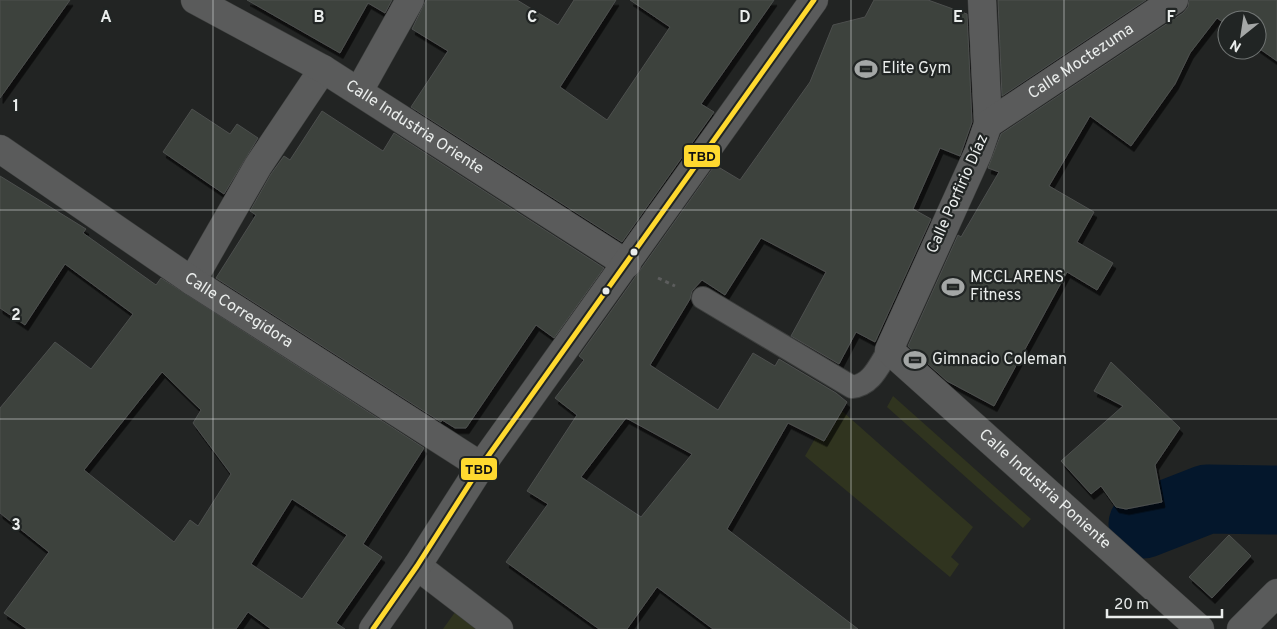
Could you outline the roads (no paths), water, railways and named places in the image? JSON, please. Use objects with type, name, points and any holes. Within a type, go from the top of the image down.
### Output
[{"type":"street","name":"Calle Industria Oriente","points":[[195,0],[323,69],[627,264]]},
{"type":"street","points":[[359,92],[410,0]]},
{"type":"street","points":[[373,629],[417,566],[481,466],[814,0]]},
{"type":"street","name":"Calle Porfirio Díaz","points":[[889,350],[978,153],[988,124],[982,0]]},
{"type":"street","name":"Calle Moctezuma","points":[[988,124],[1174,0]]},
{"type":"street","points":[[192,281],[258,166],[323,69]]},
{"type":"street","name":"Calle Corregidora","points":[[0,149],[192,281],[481,466]]},
{"type":"street","name":"Calle Industria Poniente","points":[[889,350],[1200,629]]},
{"type":"street","points":[[417,566],[499,629]]},
{"type":"street","points":[[1241,629],[1277,593]]},
{"type":"lane","points":[[703,298],[852,387],[862,386],[868,382],[889,350]]},
{"type":"waterway","points":[[1143,524],[1207,499],[1277,500]]},
{"type":"place","name":"Elite Gym","points":[[866,69]]},
{"type":"place","name":"MCCLARENS Fitness","points":[[953,287]]},
{"type":"place","name":"Gimnacio Coleman","points":[[915,360]]}]
